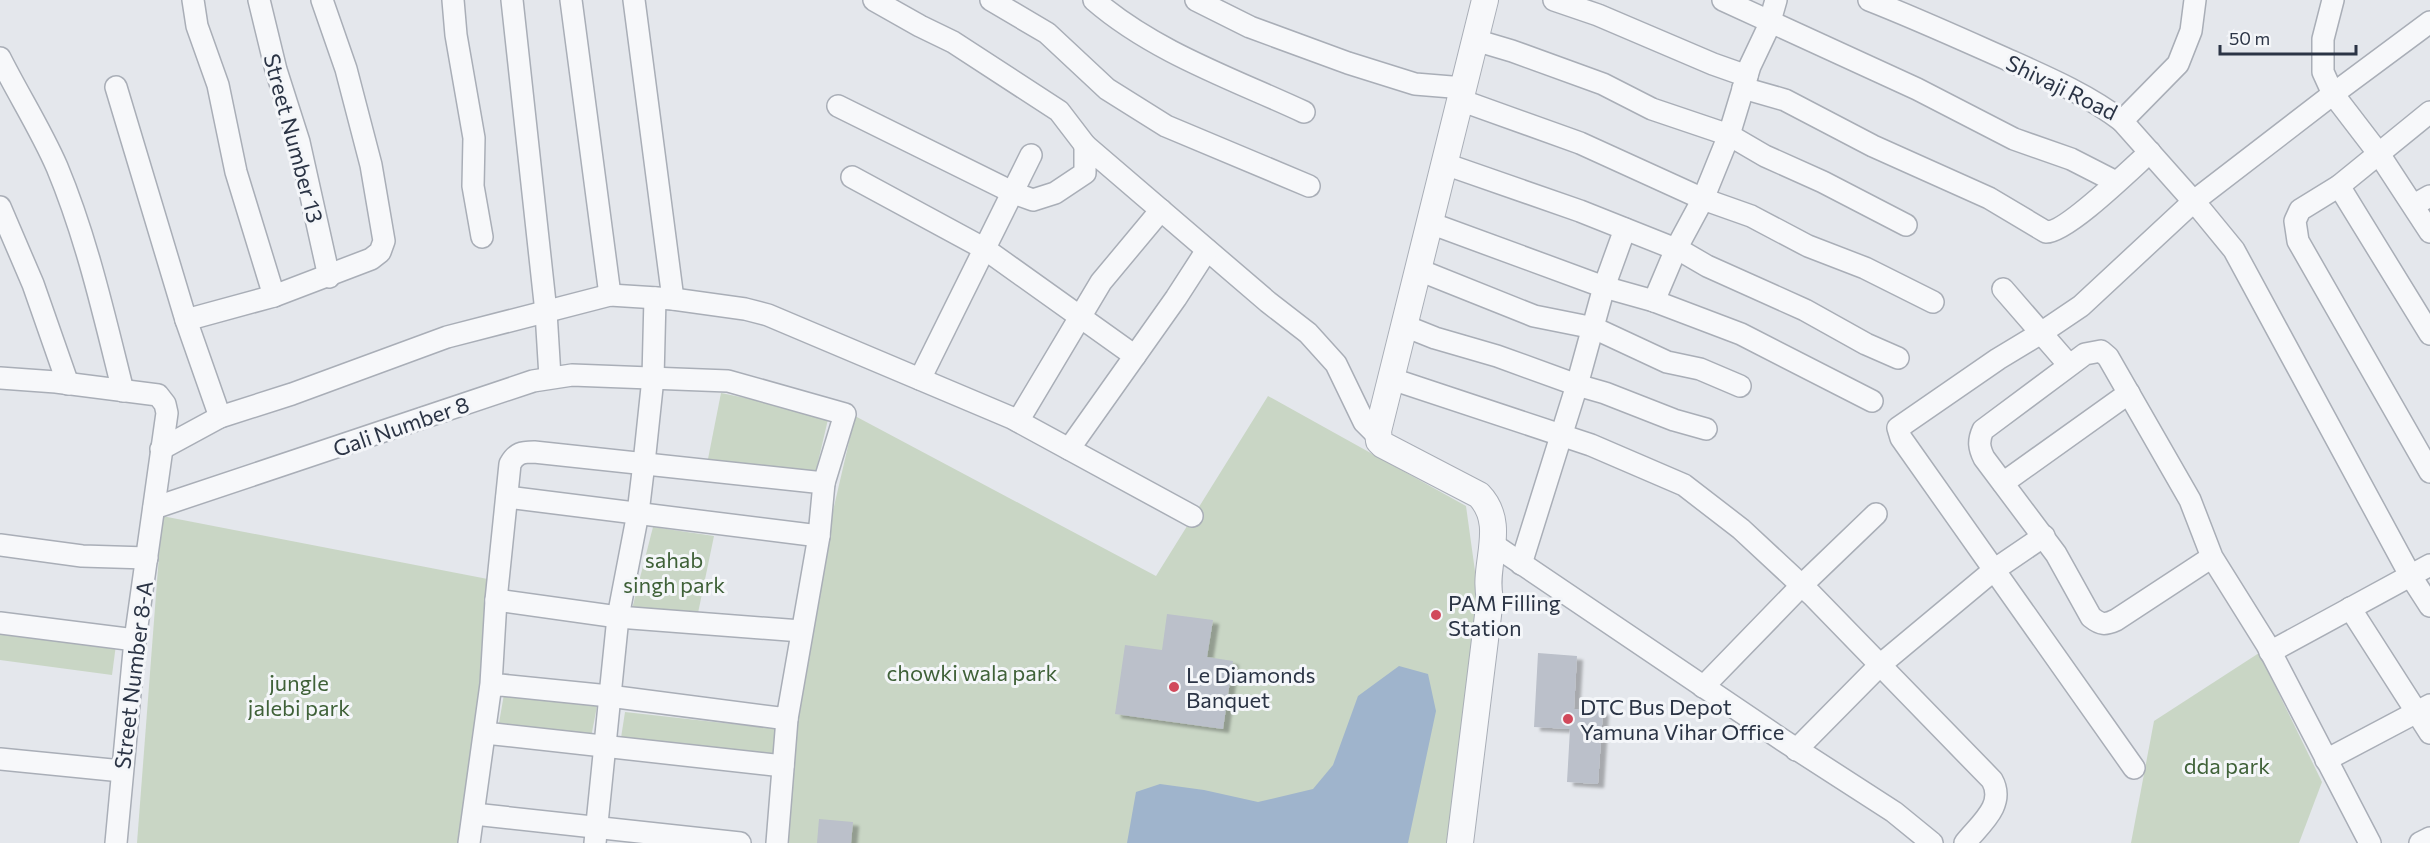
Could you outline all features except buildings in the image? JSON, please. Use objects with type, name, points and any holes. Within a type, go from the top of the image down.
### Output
[{"type":"street","points":[[193,0],[197,26],[218,85],[236,172],[274,296]]},
{"type":"street","name":"Street Number 13","points":[[260,0],[276,70],[299,142],[329,276]]},
{"type":"street","points":[[186,320],[274,296],[372,259],[380,252],[384,241],[371,165],[346,69],[322,0]]},
{"type":"street","points":[[453,0],[456,36],[474,138],[473,186],[482,237]]},
{"type":"street","points":[[512,0],[546,312],[550,376]]},
{"type":"street","points":[[571,0],[610,295]]},
{"type":"street","points":[[595,836],[618,617],[638,513],[664,298],[634,0]]},
{"type":"street","points":[[874,0],[953,42],[1059,111],[1085,145],[1308,333],[1336,364],[1364,422],[1378,436],[1383,445],[1479,495],[1488,509],[1494,532],[1494,545],[1487,587],[1490,599],[1460,843]]},
{"type":"street","points":[[991,0],[1047,33],[1107,89],[1166,126],[1309,186]]},
{"type":"street","points":[[1094,0],[1127,25],[1169,50],[1304,112]]},
{"type":"street","points":[[1196,0],[1250,27],[1348,63],[1415,84],[1462,94],[1580,143],[1703,199],[1751,216],[1808,246],[1864,268],[1933,302]]},
{"type":"street","points":[[1378,436],[1485,0]]},
{"type":"street","points":[[1554,0],[1598,15],[1713,64],[1873,146],[1989,198],[2046,232],[2054,232],[2072,221],[2150,152]]},
{"type":"street","points":[[1723,0],[1917,88],[2014,139],[2070,159],[2116,182]]},
{"type":"street","points":[[1654,302],[1676,249],[1703,199],[1729,135],[1745,82],[1770,21],[1776,0]]},
{"type":"street","name":"Shivaji Road","points":[[1869,0],[1937,28],[2072,90],[2105,108],[2122,121],[2178,64],[2191,31],[2195,0]]},
{"type":"street","points":[[2333,0],[2323,39],[2323,72],[2332,94],[2379,154],[2422,200],[2430,232]]},
{"type":"street","points":[[2134,768],[1900,438],[1898,428],[1998,359],[2081,306],[2194,201],[2332,94],[2430,22]]},
{"type":"street","points":[[1475,40],[1603,84],[1652,109],[1729,135],[1765,156],[1823,182],[1906,225]]},
{"type":"street","points":[[0,58],[56,166],[101,298],[123,391]]},
{"type":"street","points":[[116,87],[186,320],[220,417]]},
{"type":"street","points":[[838,106],[1014,193],[1034,200],[1055,193],[1085,173],[1085,145]]},
{"type":"street","points":[[2430,112],[2339,186],[2300,210],[2295,221],[2298,241],[2430,472]]},
{"type":"street","points":[[2122,121],[2194,201],[2234,250],[2410,575],[2430,606]]},
{"type":"street","points":[[920,379],[1031,155]]},
{"type":"street","points":[[1445,164],[1676,249],[1707,266],[1805,310],[1866,344],[1898,358]]},
{"type":"street","points":[[852,177],[985,249],[1135,356]]},
{"type":"street","points":[[2339,186],[2430,334]]},
{"type":"street","points":[[0,207],[33,284],[68,384]]},
{"type":"street","points":[[1018,421],[1101,282],[1161,210]]},
{"type":"street","points":[[1430,224],[1604,287],[1741,333],[1872,400]]},
{"type":"street","points":[[1521,564],[1577,385],[1604,287],[1625,229]]},
{"type":"street","points":[[1069,449],[1207,250]]},
{"type":"street","points":[[1419,270],[1534,316],[1594,328],[1667,362],[1700,369],[1740,386]]},
{"type":"street","points":[[2003,289],[2069,365]]},
{"type":"street","points":[[161,449],[220,417],[292,394],[447,337],[610,295],[664,298],[745,309],[768,315],[1018,421],[1192,516]]},
{"type":"street","points":[[1405,326],[1605,393],[1674,420],[1706,429]]},
{"type":"street","points":[[2212,557],[2116,620],[2107,624],[2099,624],[2091,617],[2044,536],[1979,449],[1979,438],[1983,430],[2085,354],[2101,351],[2108,357],[2190,500],[2212,557],[2270,652],[2370,843]]},
{"type":"street","name":"Gali Number 8","points":[[154,508],[550,376],[572,375],[728,381],[845,414],[824,483]]},
{"type":"street","name":"Street Number 8-A","points":[[0,378],[158,395],[165,404],[167,413],[135,640],[116,843]]},
{"type":"street","points":[[1392,379],[1562,435],[1684,485],[1741,529],[1801,586],[1992,780],[1997,788],[1995,806],[1965,843]]},
{"type":"street","points":[[2003,483],[2129,393]]},
{"type":"street","points":[[469,843],[491,684],[496,600],[510,464],[514,456],[523,452],[824,483],[819,536],[787,719],[777,843]]},
{"type":"street","points":[[507,497],[819,536]]},
{"type":"street","points":[[1703,687],[1801,586],[1876,514]]},
{"type":"street","points":[[1796,750],[1880,665],[1994,570],[2044,536]]},
{"type":"street","points":[[0,545],[82,556],[147,558]]},
{"type":"street","points":[[1494,545],[1796,750],[1894,812],[1932,843]]},
{"type":"street","points":[[2270,652],[2430,565]]},
{"type":"street","points":[[1449,843],[1480,596],[1487,587]]},
{"type":"street","points":[[496,600],[618,617],[801,631]]},
{"type":"street","points":[[2350,608],[2423,709],[2430,733]]},
{"type":"street","points":[[0,623],[135,640]]},
{"type":"street","points":[[491,684],[609,696],[787,719]]},
{"type":"street","points":[[2326,760],[2423,709]]},
{"type":"street","points":[[485,733],[604,748],[783,766]]},
{"type":"street","points":[[0,759],[122,771]]},
{"type":"street","points":[[474,814],[595,836],[740,843]]},
{"type":"street","points":[[2420,843],[2430,838]]},
{"type":"green space","points":[[721,393],[829,415],[815,475],[708,459]]},
{"type":"green space","name":"chowki wala park","points":[[1268,396],[1466,506],[1479,600],[1447,843],[786,843],[797,666],[855,416],[1156,576]]},
{"type":"green space","name":"jungle jalebi park","points":[[162,516],[498,581],[483,714],[459,843],[137,843]]},
{"type":"green space","name":"sahab singh park","points":[[653,527],[714,536],[698,613],[632,609]]},
{"type":"green space","points":[[0,624],[117,637],[112,675],[0,660]]},
{"type":"green space","name":"dda park","points":[[2259,653],[2322,782],[2299,843],[2131,843],[2154,721]]},
{"type":"green space","points":[[504,694],[597,706],[590,743],[498,729]]},
{"type":"green space","points":[[625,712],[778,729],[772,763],[620,744]]},
{"type":"water","points":[[1399,666],[1428,674],[1436,711],[1408,843],[1127,843],[1136,792],[1160,784],[1204,790],[1258,802],[1313,789],[1333,765],[1358,696]]},
{"type":"place","name":"PAM Filling Station","points":[[1436,615]]},
{"type":"place","name":"Le Diamonds Banquet","points":[[1174,687]]},
{"type":"place","name":"DTC Bus Depot Yamuna Vihar Office","points":[[1568,719]]}]
